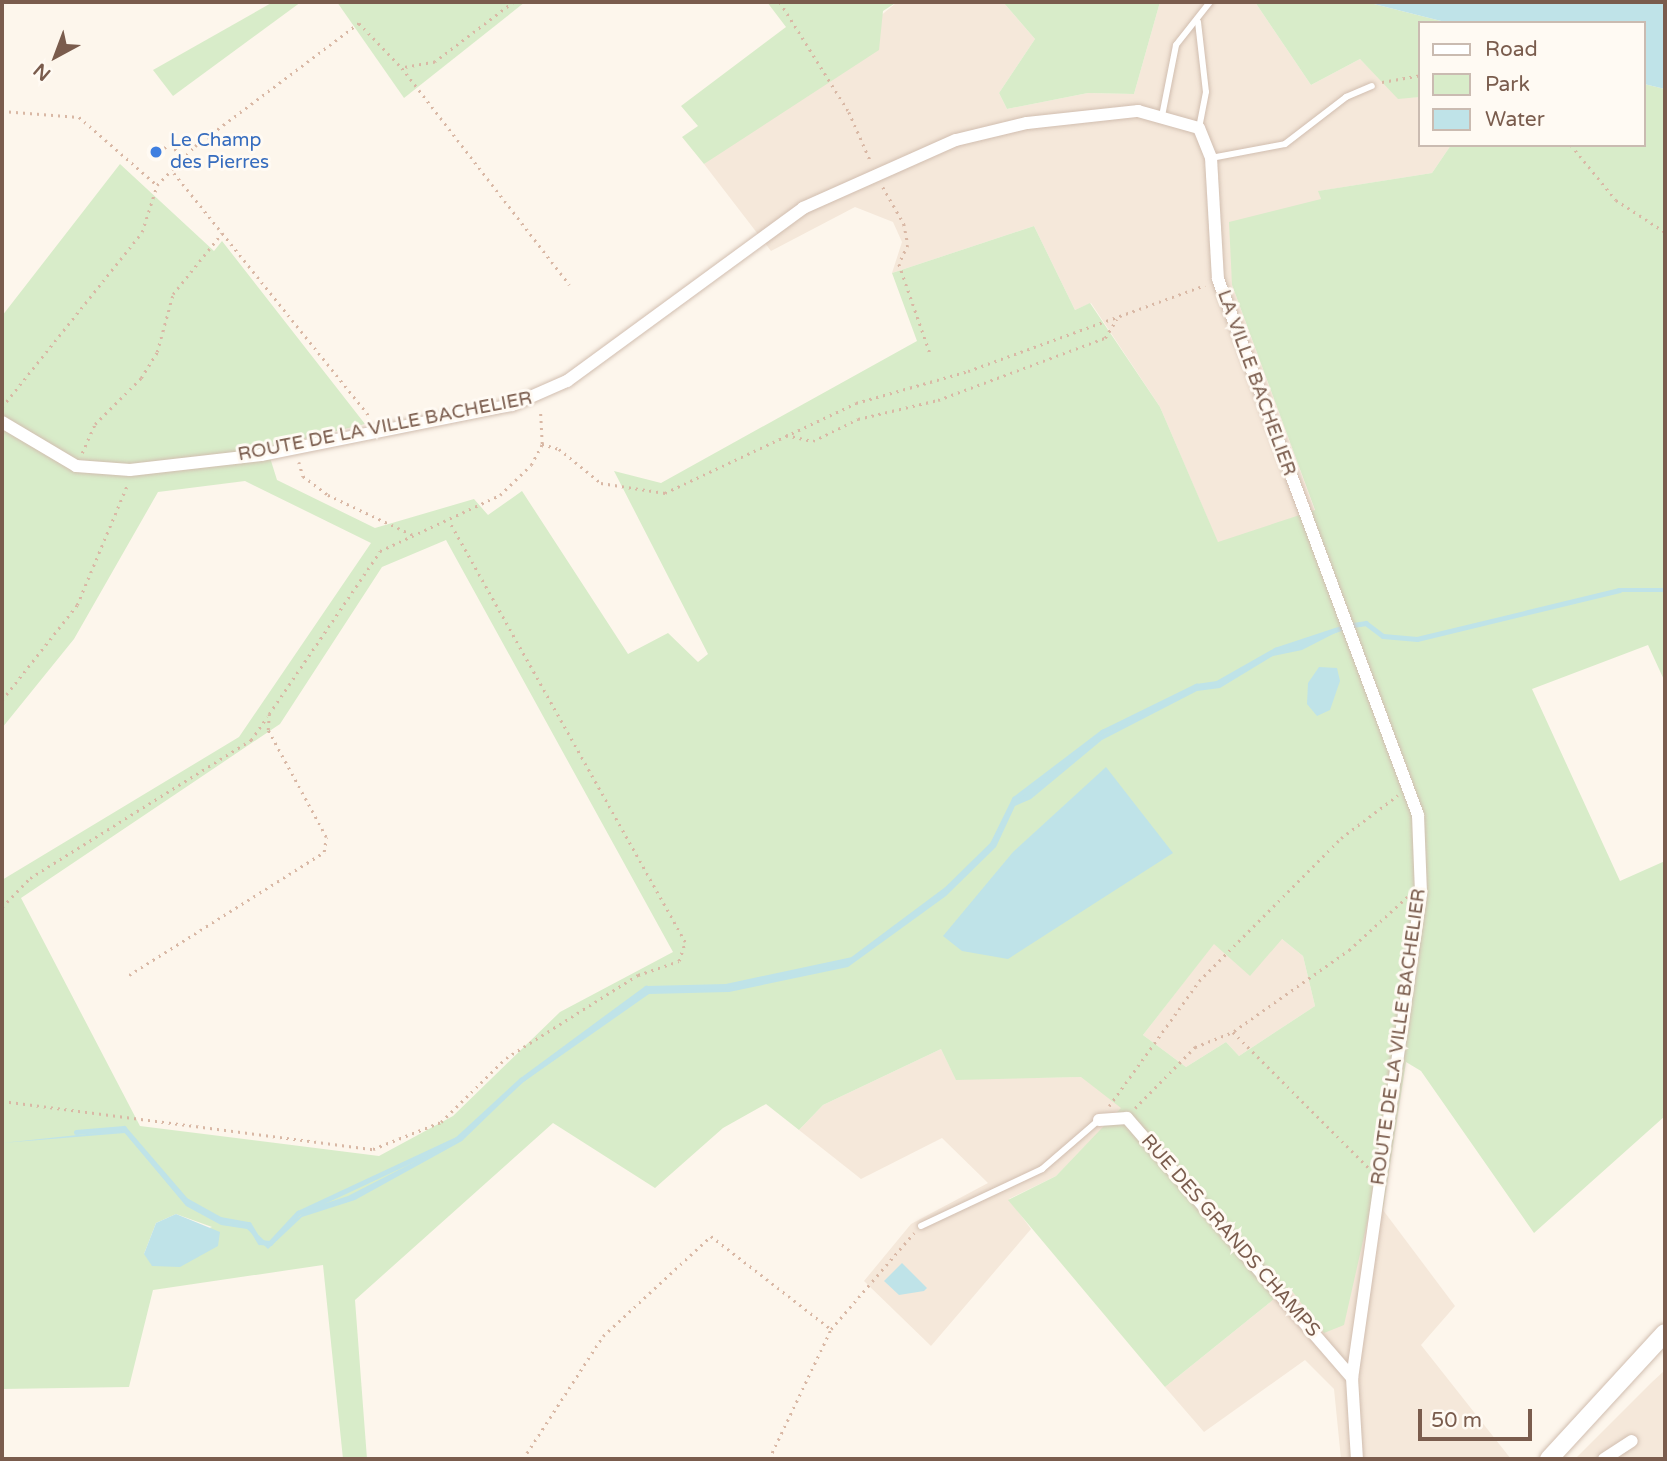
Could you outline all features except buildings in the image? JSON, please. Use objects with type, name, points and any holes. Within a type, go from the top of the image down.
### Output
[{"type":"street","points":[[876,174],[956,140],[1027,123],[1138,111],[1199,128]]},
{"type":"street","name":"LA VILLE BACHELIER","points":[[1199,128],[1211,158],[1218,279],[1347,626]]},
{"type":"street","name":"ROUTE DE LA VILLE BACHELIER","points":[[2,422],[76,466],[130,470],[382,432],[539,397],[803,208],[876,174]]},
{"type":"street","name":"ROUTE DE LA VILLE BACHELIER","points":[[1347,626],[1418,815],[1421,894],[1352,1378],[1357,1459]]},
{"type":"street","name":"RUE DES GRANDS CHAMPS","points":[[1099,1120],[1128,1118],[1352,1378]]},
{"type":"street","points":[[1549,1459],[1665,1333]]},
{"type":"street","points":[[1604,1459],[1632,1441]]},
{"type":"lane","points":[[1162,116],[1176,45],[1198,23],[1210,2]]},
{"type":"lane","points":[[1198,23],[1206,92],[1199,128]]},
{"type":"lane","points":[[1211,158],[1285,144],[1346,97],[1372,86]]},
{"type":"lane","points":[[921,1226],[1042,1169],[1099,1120]]},
{"type":"path","points":[[401,68],[435,62],[514,2]]},
{"type":"path","points":[[780,2],[849,112],[876,174],[904,225],[908,245],[899,264],[931,356]]},
{"type":"path","points":[[2,407],[142,232],[157,186],[174,173],[183,160],[359,23],[401,68],[570,285]]},
{"type":"path","points":[[1372,86],[1418,75]]},
{"type":"path","points":[[2,111],[79,117],[157,186]]},
{"type":"path","points":[[164,148],[171,143],[183,160]]},
{"type":"path","points":[[1573,147],[1616,200],[1665,232]]},
{"type":"path","points":[[174,173],[382,432]]},
{"type":"path","points":[[76,466],[95,424],[157,352],[173,294],[223,232]]},
{"type":"path","points":[[542,444],[559,449],[601,483],[664,493],[856,403],[1118,319],[1218,279]]},
{"type":"path","points":[[784,435],[813,441],[858,419],[938,400],[1105,338],[1118,319]]},
{"type":"path","points":[[2,907],[30,878],[251,740],[380,551],[413,535],[450,523],[500,495],[542,444],[539,397]]},
{"type":"path","points":[[294,447],[303,476],[328,495],[413,535]]},
{"type":"path","points":[[2,700],[77,605],[122,508],[130,470]]},
{"type":"path","points":[[2,1101],[373,1149],[441,1122],[506,1058],[638,975],[679,961],[685,942],[450,523]]},
{"type":"path","points":[[129,975],[324,852],[326,837],[268,730],[269,714]]},
{"type":"path","points":[[1099,1120],[1199,981],[1341,838],[1409,786]]},
{"type":"path","points":[[1128,1118],[1155,1082],[1195,1047],[1233,1032],[1349,950],[1400,899],[1421,894]]},
{"type":"path","points":[[1233,1032],[1379,1182]]},
{"type":"path","points":[[769,1459],[831,1329],[921,1226]]},
{"type":"path","points":[[523,1459],[603,1336],[712,1236],[831,1329]]},
{"type":"shaded area","points":[[897,2],[1003,2],[1035,39],[999,93],[1007,109],[1088,93],[1134,94],[1160,2],[1255,2],[1311,85],[1360,59],[1398,98],[1418,97],[1418,147],[1450,147],[1432,173],[1319,191],[1321,199],[1232,285],[1315,511],[1218,543],[1160,407],[1091,303],[1075,310],[1034,226],[892,273],[902,242],[893,222],[855,207],[771,251],[704,164]]},
{"type":"shaded area","points":[[1282,939],[1303,956],[1315,1006],[1239,1056],[1226,1042],[1186,1067],[1143,1035],[1214,943]]},
{"type":"shaded area","points":[[941,1049],[956,1079],[1082,1077],[1122,1108],[1056,1176],[1009,1199],[1031,1229],[931,1346],[864,1281],[911,1224],[988,1183],[942,1138],[861,1179],[799,1130],[823,1105]]},
{"type":"shaded area","points":[[1370,1209],[1383,1210],[1455,1306],[1421,1345],[1511,1459],[1341,1459],[1334,1389],[1305,1360],[1204,1432],[1165,1387],[1289,1287],[1324,1332]]},
{"type":"shaded area","points":[[1665,1370],[1665,1459],[1575,1459],[1651,1383]]},
{"type":"green space","points":[[273,2],[301,2],[173,96],[153,70]]},
{"type":"green space","points":[[337,2],[525,2],[404,98]]},
{"type":"green space","points":[[767,2],[897,2],[883,11],[879,50],[704,164],[682,137],[698,126],[681,106],[786,27]]},
{"type":"green space","points":[[1003,2],[1160,2],[1134,94],[1088,93],[1007,109],[999,93],[1035,39]]},
{"type":"green space","points":[[1255,2],[1366,2],[1441,21],[1418,21],[1418,97],[1398,99],[1360,59],[1311,85]]},
{"type":"green space","points":[[1646,84],[1665,89],[1665,682],[1648,645],[1532,689],[1620,881],[1665,861],[1665,1116],[1534,1233],[1421,1071],[1406,1062],[1383,1210],[1370,1210],[1344,1325],[1324,1333],[1289,1287],[1165,1387],[1008,1200],[1056,1176],[1121,1108],[1081,1077],[956,1080],[941,1049],[823,1105],[799,1130],[766,1104],[723,1128],[655,1188],[553,1123],[355,1300],[367,1459],[343,1459],[323,1265],[153,1290],[129,1387],[2,1389],[2,880],[239,737],[371,543],[245,481],[158,492],[74,639],[2,728],[2,316],[120,164],[214,251],[222,241],[365,424],[267,448],[277,480],[375,528],[474,499],[488,515],[522,491],[628,654],[668,633],[698,662],[708,654],[614,471],[661,483],[917,341],[892,273],[1034,226],[1075,310],[1090,303],[1160,407],[1218,542],[1315,510],[1232,285],[1229,222],[1321,199],[1318,191],[1432,173],[1450,147],[1646,147]],"holes":[[[446,540],[673,952],[560,1012],[453,1116],[379,1156],[140,1126],[21,898],[280,724],[382,567]],[[1282,939],[1303,956],[1315,1006],[1239,1056],[1226,1042],[1186,1067],[1143,1035],[1214,944],[1250,976]],[[176,1214],[212,1227],[144,1254],[156,1223]]]},
{"type":"water","points":[[1366,2],[1665,2],[1665,89],[1646,84],[1646,21],[1441,21]]},
{"type":"water","points":[[1341,630],[1302,650],[1273,656],[1220,688],[1197,691],[1102,740],[1031,799],[1015,806],[996,847],[946,896],[848,967],[729,992],[649,994],[522,1083],[462,1141],[355,1200],[302,1217],[268,1249],[247,1229],[221,1225],[186,1206],[125,1133],[2,1143],[125,1130],[190,1204],[227,1223],[249,1226],[268,1244],[308,1209],[348,1196],[459,1139],[538,1068],[648,990],[730,988],[853,960],[948,890],[994,843],[1014,802],[1101,736],[1196,687],[1216,685],[1266,656]]},
{"type":"water","points":[[1319,667],[1337,668],[1340,681],[1330,710],[1317,716],[1307,704],[1308,683]]},
{"type":"water","points":[[1106,767],[1173,853],[1008,959],[962,951],[943,936],[1013,852]]},
{"type":"water","points":[[176,1214],[220,1232],[218,1246],[180,1267],[152,1266],[144,1254],[156,1223]]},
{"type":"water","points":[[902,1263],[927,1288],[924,1291],[899,1295],[884,1281]]},
{"type":"waterway","points":[[76,1132],[124,1128],[186,1200],[220,1219],[249,1224],[260,1242],[270,1243],[298,1213],[457,1139],[521,1080],[646,988],[726,986],[852,959],[946,889],[992,844],[1014,799],[1102,732],[1196,686],[1217,683],[1275,650],[1347,626],[1366,623],[1383,636],[1417,639],[1619,590],[1665,590]]},
{"type":"place","name":"Le Champ des Pierres","points":[[156,152]]}]
